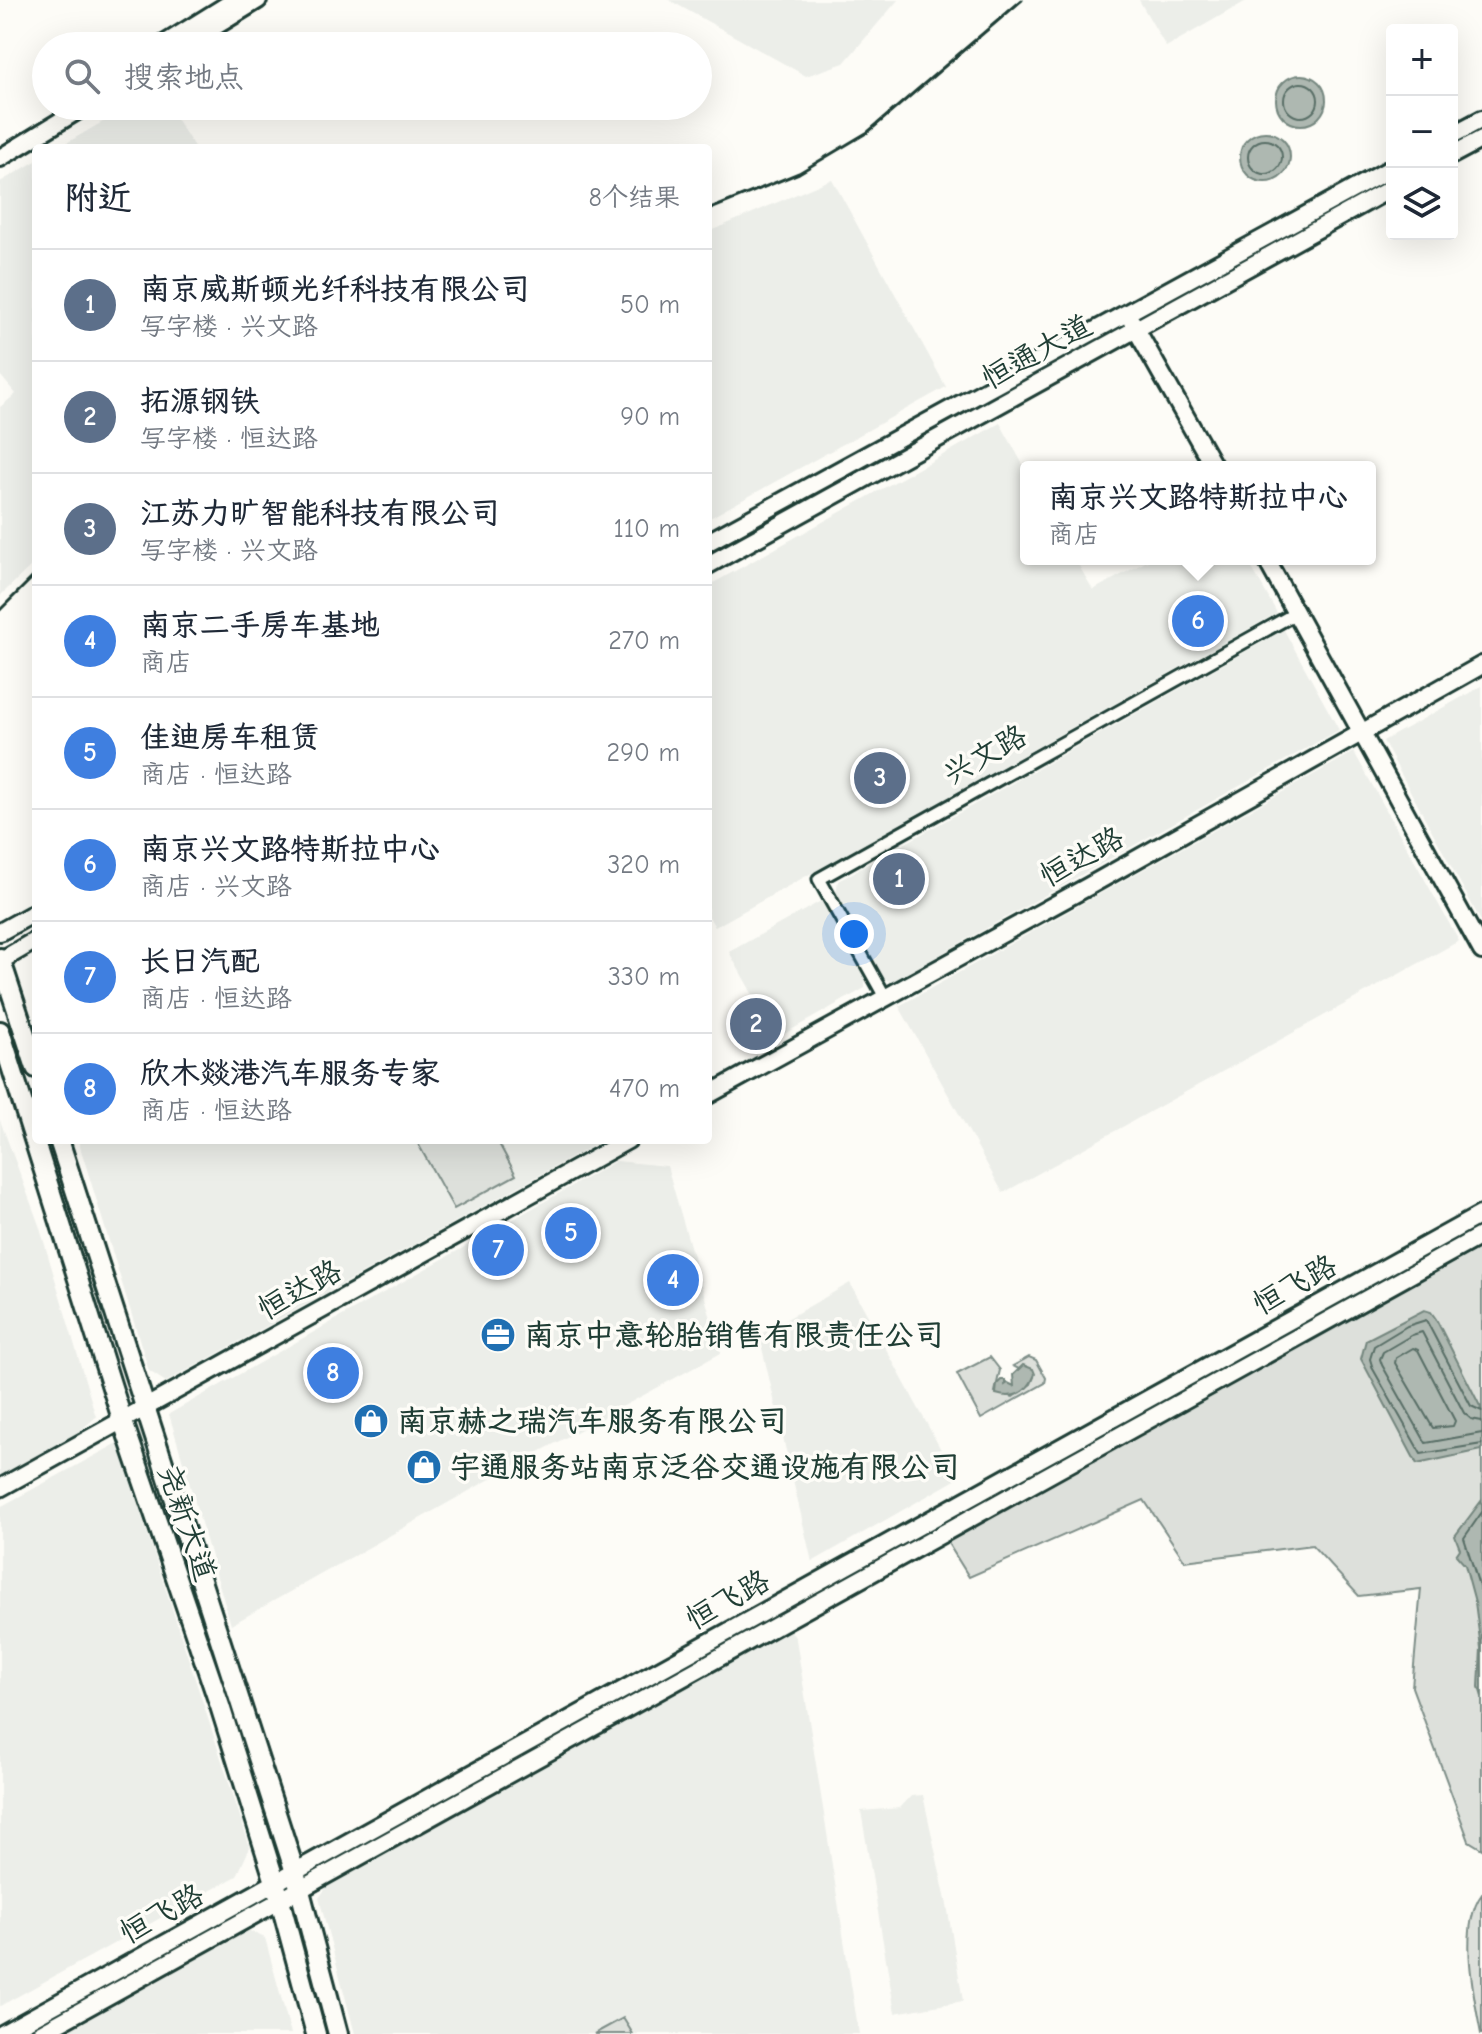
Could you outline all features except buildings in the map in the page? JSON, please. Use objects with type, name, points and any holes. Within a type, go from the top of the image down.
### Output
[{"type":"main road","points":[[184,32],[235,0]]},
{"type":"main road","points":[[206,32],[258,0]]},
{"type":"main road","points":[[1458,132],[1482,119]]},
{"type":"main road","points":[[0,146],[42,120]]},
{"type":"main road","points":[[0,158],[62,120]]},
{"type":"main road","points":[[1458,152],[1482,139]]},
{"type":"main road","name":"恒通大道","points":[[712,540],[1386,171]]},
{"type":"main road","name":"恒通大道","points":[[712,563],[1386,191]]},
{"type":"main road","points":[[1127,311],[1211,461]]},
{"type":"main road","points":[[1269,565],[1482,951]]},
{"type":"main road","name":"恒达路","points":[[712,1093],[1482,665]]},
{"type":"main road","points":[[0,932],[32,914]]},
{"type":"main road","points":[[32,942],[0,960],[32,1056]]},
{"type":"main road","name":"尧新大道","points":[[0,1031],[32,1133]]},
{"type":"main road","name":"尧新大道","points":[[36,1144],[122,1419],[215,1690],[275,1882],[316,2034]]},
{"type":"main road","name":"尧新大道","points":[[60,1144],[295,1872],[338,2034]]},
{"type":"main road","name":"恒达路","points":[[0,1488],[621,1144]]},
{"type":"main road","name":"恒飞路","points":[[2,2034],[1482,1214]]},
{"type":"main road","name":"恒飞路","points":[[39,2034],[1482,1235]]},
{"type":"street","name":"兴文路","points":[[885,997],[819,879],[1296,613]]},
{"type":"shaded area","points":[[669,0],[898,0],[844,63],[806,76]]},
{"type":"shaded area","points":[[1139,0],[1248,0],[1166,47]]},
{"type":"shaded area","points":[[106,120],[177,120],[192,144],[65,144]]},
{"type":"shaded area","points":[[32,163],[32,565],[0,596],[0,407],[16,394],[0,375],[0,182]]},
{"type":"shaded area","points":[[832,179],[946,387],[712,517],[712,230]]},
{"type":"shaded area","points":[[1000,423],[1021,461],[1020,565],[1078,565],[1093,590],[1140,565],[1250,565],[1277,613],[715,927],[712,922],[712,584]]},
{"type":"shaded area","points":[[1284,630],[1339,730],[891,982],[881,976],[836,894],[838,881]]},
{"type":"shaded area","points":[[1482,686],[1482,923],[1383,741]]},
{"type":"shaded area","points":[[1354,752],[1459,941],[1003,1193],[899,1006]]},
{"type":"shaded area","points":[[821,901],[865,978],[865,988],[777,1038],[729,952]]},
{"type":"shaded area","points":[[0,1120],[39,1225],[96,1417],[74,1436],[0,1477]]},
{"type":"shaded area","points":[[79,1144],[596,1144],[166,1382],[149,1371]]},
{"type":"shaded area","points":[[418,1144],[499,1144],[516,1175],[454,1209]]},
{"type":"shaded area","points":[[616,1161],[667,1166],[721,1353],[231,1625],[169,1414]]},
{"type":"shaded area","points":[[1482,1246],[1482,1849],[1469,1841],[1412,1687],[1421,1589],[1359,1596],[1312,1545],[1185,1561],[1144,1500],[969,1577],[946,1540]]},
{"type":"shaded area","points":[[850,1283],[957,1479],[812,1562],[759,1335]]},
{"type":"shaded area","points":[[990,1357],[1000,1370],[995,1392],[1013,1397],[1031,1384],[1034,1377],[1013,1366],[1029,1357],[1036,1360],[1046,1378],[1045,1383],[981,1419],[957,1374]]},
{"type":"shaded area","points":[[118,1443],[250,1847],[237,1876],[0,2006],[0,1507]]},
{"type":"shaded area","points":[[790,1629],[796,1639],[859,2034],[355,2034],[319,1898],[330,1882],[781,1631]]},
{"type":"shaded area","points":[[923,1795],[947,1905],[963,2001],[895,2013],[861,1811],[900,1808],[911,1796]]},
{"type":"shaded area","points":[[1482,1894],[1481,2034],[1469,1943],[1475,1908]]},
{"type":"shaded area","points":[[247,1930],[265,1938],[291,2034],[59,2034]]},
{"type":"shaded area","points":[[623,2018],[633,2034],[594,2034]]},
{"type":"water","points":[[1301,75],[1319,82],[1326,100],[1319,118],[1301,125],[1283,118],[1276,100],[1283,82]]},
{"type":"water","points":[[1265,132],[1283,139],[1290,157],[1283,175],[1265,182],[1247,175],[1240,157],[1247,139]]},
{"type":"water","points":[[1424,1310],[1431,1312],[1436,1319],[1482,1410],[1482,1450],[1417,1464],[1361,1359],[1366,1340]]},
{"type":"water","points":[[1023,1365],[1033,1369],[1035,1374],[1029,1386],[1015,1395],[996,1394],[997,1384],[1001,1380],[1005,1380],[1005,1385],[1014,1386],[1013,1375]]},
{"type":"water","points":[[1482,1500],[1482,1697],[1479,1687],[1481,1648],[1475,1602],[1465,1565],[1456,1555],[1460,1549],[1455,1536]]},
{"type":"railway","points":[[712,208],[799,173],[868,132],[1022,0]]},
{"type":"railway","points":[[0,610],[32,578]]},
{"type":"place","name":"南京兴文路特斯拉中心","points":[[1198,621]]},
{"type":"place","name":"江苏力旷智能科技有限公司","points":[[880,778]]},
{"type":"place","name":"南京威斯顿光纤科技有限公司","points":[[899,879]]},
{"type":"place","name":"拓源钢铁","points":[[756,1024]]},
{"type":"place","name":"佳迪房车租赁","points":[[571,1233]]},
{"type":"place","name":"长日汽配","points":[[498,1250]]},
{"type":"place","name":"南京二手房车基地","points":[[673,1280]]},
{"type":"place","name":"南京中意轮胎销售有限责任公司","points":[[498,1335]]},
{"type":"place","name":"欣木燚港汽车服务专家","points":[[333,1373]]},
{"type":"place","name":"南京赫之瑞汽车服务有限公司","points":[[371,1421]]},
{"type":"place","name":"宇通服务站南京泛谷交通设施有限公司","points":[[424,1467]]}]
